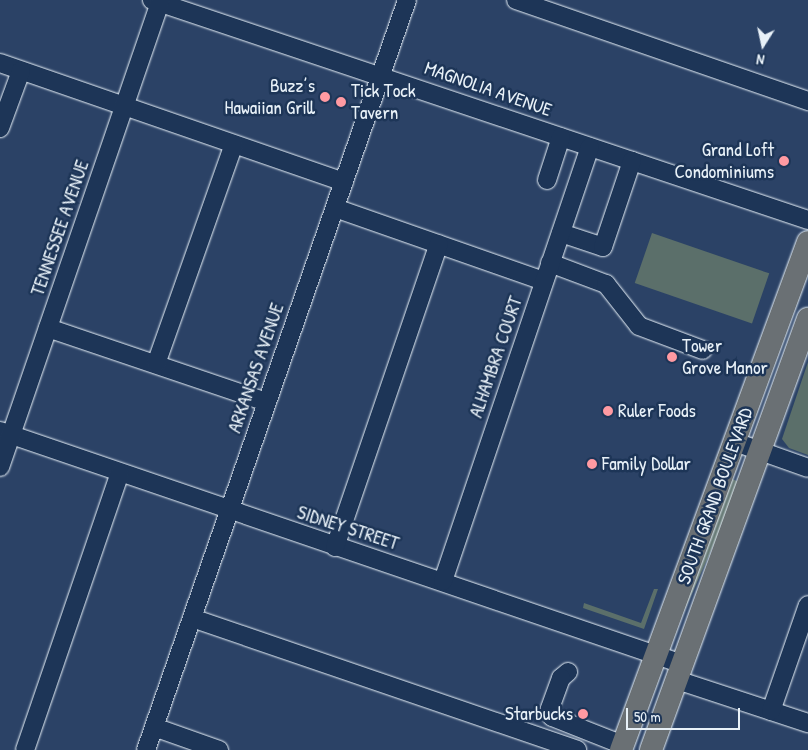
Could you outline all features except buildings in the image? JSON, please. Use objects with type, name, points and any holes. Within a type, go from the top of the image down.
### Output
[{"type":"main road","name":"SOUTH GRAND BOULEVARD","points":[[622,747],[808,242]]},
{"type":"main road","name":"SOUTH GRAND BOULEVARD","points":[[651,750],[808,319]]},
{"type":"street","name":"ARKANSAS AVENUE","points":[[146,750],[407,0]]},
{"type":"street","points":[[516,0],[808,101]]},
{"type":"street","name":"MAGNOLIA AVENUE","points":[[156,1],[381,74],[590,148],[808,220]]},
{"type":"street","name":"TENNESSEE AVENUE","points":[[0,467],[6,433],[48,328],[124,106],[156,1]]},
{"type":"street","points":[[0,64],[344,182]]},
{"type":"street","points":[[0,128],[21,71]]},
{"type":"street","points":[[547,180],[561,137]]},
{"type":"street","points":[[156,364],[234,144]]},
{"type":"street","name":"ALHAMBRA COURT","points":[[443,581],[590,148]]},
{"type":"street","points":[[561,233],[602,247],[632,161]]},
{"type":"street","points":[[335,208],[544,281]]},
{"type":"street","points":[[335,547],[439,244]]},
{"type":"street","points":[[550,263],[606,284],[639,326],[703,350]]},
{"type":"street","points":[[48,328],[267,402]]},
{"type":"street","name":"SIDNEY STREET","points":[[6,433],[335,547],[443,581],[656,655],[680,672],[771,711],[808,724]]},
{"type":"street","points":[[735,442],[808,468]]},
{"type":"street","points":[[25,750],[120,473]]},
{"type":"street","points":[[771,711],[808,606]]},
{"type":"street","points":[[192,618],[577,750]]},
{"type":"street","points":[[568,672],[561,678],[550,709],[552,717],[622,747]]},
{"type":"street","points":[[154,727],[219,750]]},
{"type":"green space","points":[[652,233],[769,273],[752,323],[635,283]]},
{"type":"green space","points":[[808,362],[808,455],[789,448],[782,439]]},
{"type":"green space","points":[[732,479],[741,483],[679,623],[670,619]]},
{"type":"green space","points":[[654,589],[658,589],[644,629],[583,608],[584,603],[641,623]]},
{"type":"place","name":"Buzz’s Hawaiian Grill","points":[[325,97]]},
{"type":"place","name":"Tick Tock Tavern","points":[[341,102]]},
{"type":"place","name":"Grand Loft Condominiums","points":[[784,161]]},
{"type":"place","name":"Tower Grove Manor","points":[[672,357]]},
{"type":"place","name":"Ruler Foods","points":[[608,411]]},
{"type":"place","name":"Family Dollar","points":[[592,464]]},
{"type":"place","name":"Starbucks","points":[[583,714]]}]
